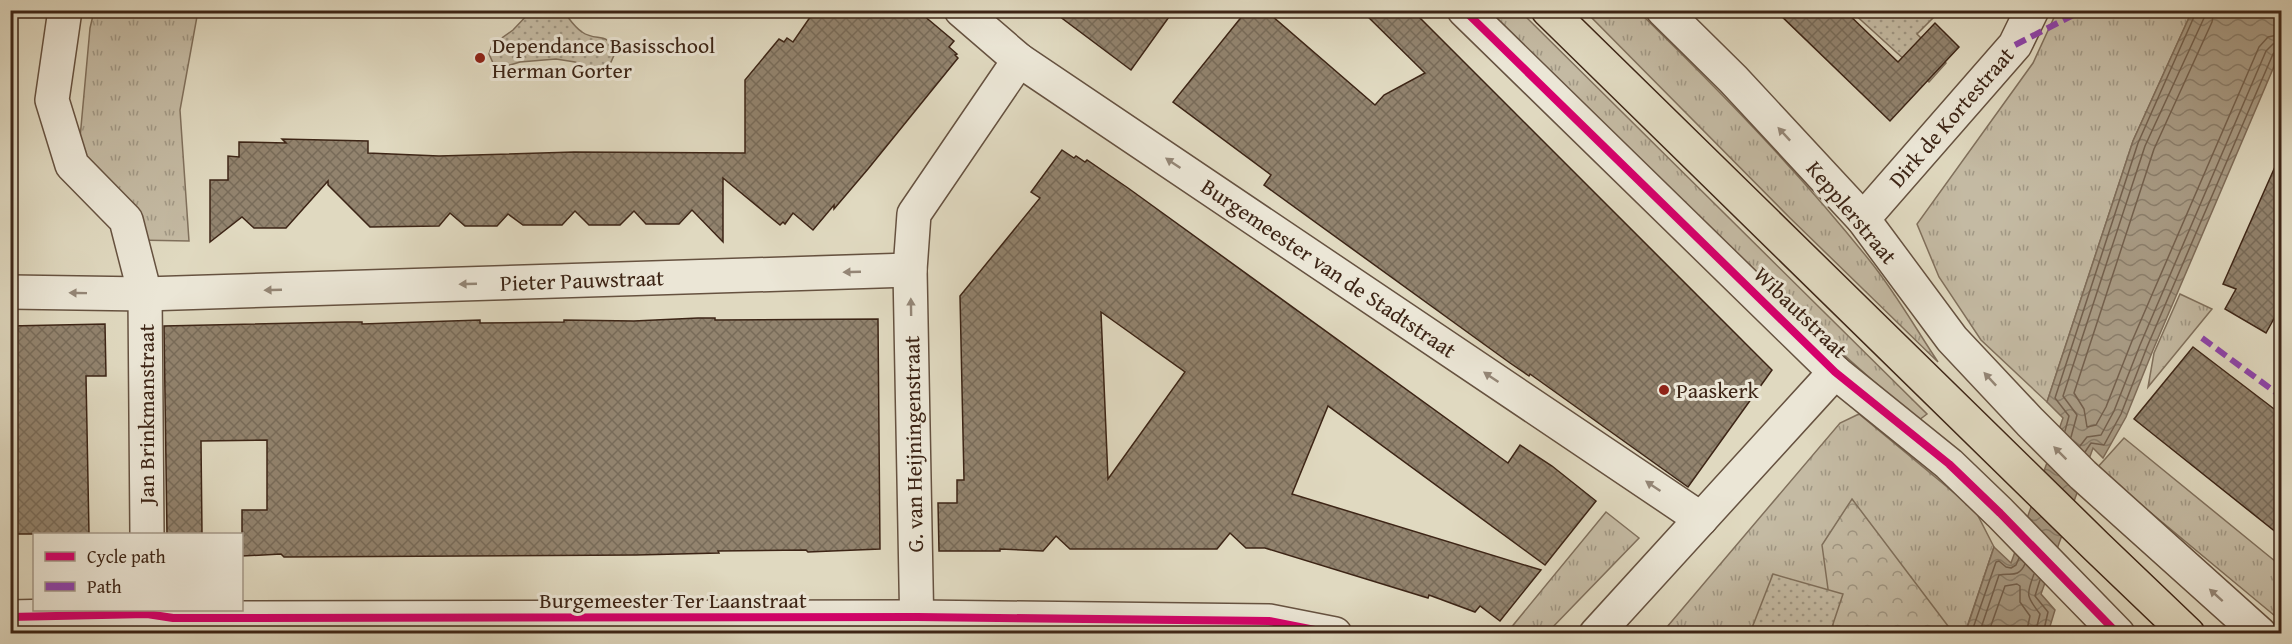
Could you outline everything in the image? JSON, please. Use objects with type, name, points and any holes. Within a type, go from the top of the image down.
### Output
[{"type":"main road","name":"Wibautstraat","points":[[1548,10],[2096,546],[2188,633]]},
{"type":"street","name":"Jan Brinkmanstraat","points":[[65,10],[52,100],[72,165],[126,220],[145,294],[147,533]]},
{"type":"street","name":"Burgemeester van de Stadtstraat","points":[[961,10],[1019,60],[1701,519]]},
{"type":"street","name":"Wibautstraat","points":[[1464,10],[1835,372],[1949,464],[2118,633]]},
{"type":"street","name":"Kepplerstraat","points":[[1663,10],[1733,79],[1863,219],[1952,339],[2030,422],[2091,483],[2260,633]]},
{"type":"street","name":"Dirk de Kortestraat","points":[[1863,219],[2015,45],[2032,10]]},
{"type":"street","points":[[910,270],[915,214],[1019,60]]},
{"type":"street","name":"Pieter Pauwstraat","points":[[10,292],[145,294],[910,270]]},
{"type":"street","name":"G. van Heijningenstraat","points":[[910,270],[917,625]]},
{"type":"street","points":[[1596,633],[1835,372]]},
{"type":"street","name":"Burgemeester Ter Laanstraat","points":[[10,617],[917,625],[1269,621],[1335,633]]},
{"type":"green space","points":[[94,11],[198,11],[180,110],[189,241],[135,240],[79,149],[90,28]]},
{"type":"green space","points":[[531,11],[563,11],[582,32],[608,41],[615,53],[611,62],[604,69],[594,70],[575,62],[556,59],[520,62],[500,68],[493,63],[489,54],[492,45],[513,30]]},
{"type":"green space","points":[[1489,11],[1520,11],[1927,414],[1919,420],[1808,322],[1700,220]]},
{"type":"green space","points":[[1585,11],[1638,11],[1758,132],[1843,228],[1888,285],[1938,362],[1790,218]]},
{"type":"green space","points":[[1851,11],[1940,11],[1917,34],[1946,63],[1929,82]]},
{"type":"green space","points":[[2057,11],[2192,11],[2133,141],[2047,402],[1981,340],[1939,277],[1917,224],[2033,63]]},
{"type":"green space","points":[[2180,294],[2212,309],[2148,387],[2154,353]]},
{"type":"green space","points":[[1859,414],[1975,510],[1994,547],[1965,633],[1661,634],[1840,423]]},
{"type":"green space","points":[[2124,438],[2281,566],[2281,621],[2097,468]]},
{"type":"green space","points":[[1852,499],[1951,630],[1947,634],[1834,633],[1822,545]]},
{"type":"green space","points":[[1606,512],[1639,538],[1547,633],[1515,633],[1510,629]]},
{"type":"green space","points":[[1773,574],[1843,594],[1830,633],[1750,633]]},
{"type":"water","points":[[2192,11],[2281,11],[2281,50],[2126,417],[2103,458],[2093,448],[2041,594],[2055,610],[2048,633],[1965,634],[1994,547],[2011,563],[2063,418],[2047,402],[2133,141]]},
{"type":"building","points":[[815,10],[917,10],[954,41],[949,47],[958,58],[868,169],[813,230],[793,213],[785,224],[783,222],[780,225],[723,178],[723,242],[692,210],[679,224],[646,224],[634,211],[620,225],[589,225],[575,211],[562,225],[523,225],[508,214],[497,226],[465,226],[450,213],[439,226],[370,227],[328,185],[328,181],[286,228],[254,228],[242,217],[210,242],[210,180],[228,180],[228,156],[239,157],[239,142],[286,143],[282,139],[368,141],[368,153],[439,156],[574,152],[745,153],[745,80],[779,39],[784,42],[787,38],[793,42]]},
{"type":"building","points":[[1051,10],[1174,10],[1131,70]]},
{"type":"building","points":[[1247,10],[1265,10],[1375,105],[1384,95],[1425,73],[1361,10],[1412,10],[1772,370],[1688,487],[1530,374],[1529,376],[1510,363],[1264,185],[1271,175],[1173,102]]},
{"type":"building","points":[[1775,10],[1844,10],[1898,62],[1935,23],[1959,47],[1890,121]]},
{"type":"building","points":[[1062,150],[1074,158],[1076,156],[1085,162],[1087,160],[1508,463],[1520,445],[1552,466],[1596,501],[1545,565],[1328,406],[1292,494],[1541,570],[1500,621],[1480,606],[1475,612],[1429,595],[1428,598],[1265,548],[1246,548],[1230,533],[1217,549],[1070,549],[1056,536],[1043,551],[1000,549],[1000,551],[939,551],[938,503],[957,503],[957,480],[964,480],[960,296],[1040,198],[1031,192]],"holes":[[[1101,312],[1185,372],[1108,479]]]},
{"type":"building","points":[[2282,151],[2282,304],[2266,333],[2225,309],[2236,289],[2223,284]]},
{"type":"building","points":[[698,318],[715,318],[715,320],[878,319],[880,549],[808,552],[806,550],[718,551],[719,553],[636,555],[284,557],[281,554],[243,556],[242,510],[267,510],[267,440],[201,441],[202,533],[167,533],[164,326],[480,320],[480,323],[564,322],[564,320],[634,321]]},
{"type":"building","points":[[105,324],[106,376],[86,376],[89,533],[10,534],[10,326]]},
{"type":"building","points":[[2193,347],[2282,415],[2282,537],[2134,419]]},
{"type":"marked path","points":[[2015,45],[2083,10]]},
{"type":"marked path","points":[[2202,338],[2282,397]]},
{"type":"cycle path","points":[[1464,10],[1835,372],[1949,464],[2118,634]]},
{"type":"cycle path","points":[[10,617],[147,614],[173,618],[917,617],[1269,621],[1335,634]]},
{"type":"place","name":"Dependance Basisschool Herman Gorter","points":[[480,58]]},
{"type":"place","name":"Paaskerk","points":[[1664,390]]}]
